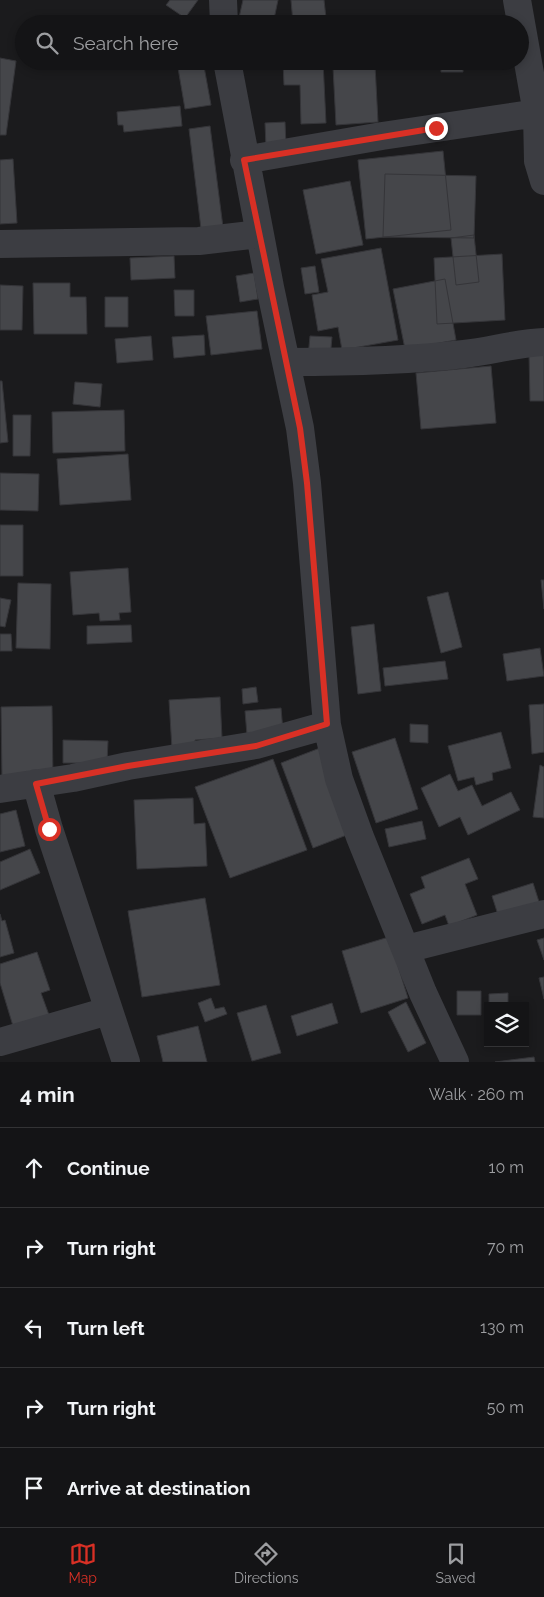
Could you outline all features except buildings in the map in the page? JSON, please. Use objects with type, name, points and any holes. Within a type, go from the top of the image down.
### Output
[{"type":"street","points":[[223,0],[224,15]]},
{"type":"street","points":[[517,0],[520,15]]},
{"type":"street","points":[[529,56],[541,113],[538,162],[544,181]]},
{"type":"street","points":[[229,70],[244,160],[300,428],[307,483],[327,724],[333,757],[346,800],[423,993],[455,1062]]},
{"type":"street","points":[[244,160],[382,136],[541,113]]},
{"type":"street","points":[[0,244],[199,241],[259,234]]},
{"type":"street","points":[[287,362],[376,362],[465,354],[544,342]]},
{"type":"street","points":[[0,789],[256,746],[327,724]]},
{"type":"street","points":[[36,784],[126,1062]]},
{"type":"street","points":[[406,949],[544,914]]},
{"type":"street","points":[[0,1042],[108,1011]]},
{"type":"route","points":[[49,829],[36,784],[128,766],[256,746],[327,724],[307,483],[300,428],[244,160],[436,128]]}]
